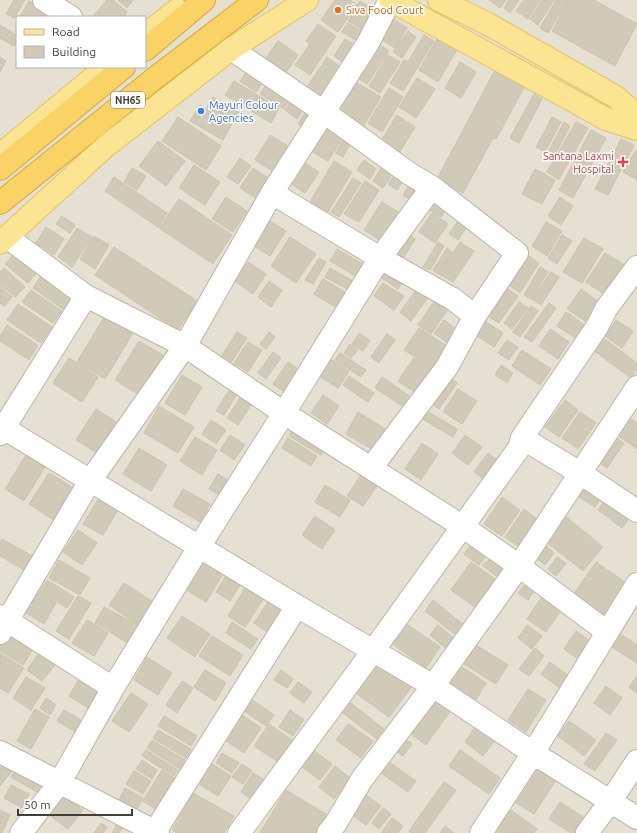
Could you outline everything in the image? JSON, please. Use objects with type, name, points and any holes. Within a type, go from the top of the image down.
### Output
[{"type":"highway","points":[[146,49],[204,0]]},
{"type":"highway","name":"NH65","points":[[0,202],[155,78],[257,0]]},
{"type":"highway","name":"NH65","points":[[0,169],[123,68]]},
{"type":"main road","points":[[146,34],[189,0]]},
{"type":"main road","points":[[4,240],[106,146],[231,49],[307,0]]},
{"type":"main road","points":[[390,0],[606,119],[637,129]]},
{"type":"main road","points":[[439,0],[488,24],[616,97],[637,116]]},
{"type":"main road","points":[[0,155],[105,68]]},
{"type":"street","points":[[44,0],[70,16]]},
{"type":"street","points":[[113,688],[3,624],[90,481],[185,346],[272,193],[368,43],[390,0]]},
{"type":"street","points":[[231,49],[324,112],[410,174],[432,187],[517,253],[475,316],[447,367],[372,468]]},
{"type":"street","points":[[21,833],[60,782],[113,688],[199,547],[380,258],[432,187]]},
{"type":"street","points":[[272,193],[380,258],[453,299],[475,316]]},
{"type":"street","points":[[4,240],[86,296],[185,346],[284,413],[462,526],[519,566],[607,632]]},
{"type":"street","points":[[239,833],[373,651],[519,448],[522,438],[597,327],[606,308],[637,267]]},
{"type":"street","points":[[86,296],[1,430],[90,481],[433,686],[533,753],[637,818]]},
{"type":"street","points":[[328,833],[336,823],[362,779],[433,686],[519,566],[637,386]]},
{"type":"street","points":[[522,438],[580,473],[637,511]]},
{"type":"street","points":[[481,833],[533,753],[637,584]]},
{"type":"street","points":[[0,752],[156,833],[297,606]]},
{"type":"street","points":[[587,833],[610,802],[637,761]]},
{"type":"shaded area","points":[[0,0],[637,0],[637,833],[0,833]]},
{"type":"building","points":[[14,0],[25,0],[14,18],[6,14]]},
{"type":"building","points":[[107,0],[113,0],[127,12],[124,16],[94,15]]},
{"type":"building","points":[[118,0],[133,0],[127,8]]},
{"type":"building","points":[[335,0],[350,0],[357,5],[338,32],[321,20]]},
{"type":"building","points":[[489,0],[506,0],[500,8]]},
{"type":"building","points":[[509,0],[519,0],[510,13],[504,8]]},
{"type":"building","points":[[524,0],[540,0],[528,19],[516,11]]},
{"type":"building","points":[[542,0],[554,0],[538,25],[530,19]]},
{"type":"building","points":[[556,0],[568,0],[548,33],[540,28]]},
{"type":"building","points":[[569,0],[594,0],[637,24],[615,66],[552,31]]},
{"type":"building","points":[[29,1],[37,5],[31,16],[21,16]]},
{"type":"building","points":[[360,1],[380,13],[368,33],[348,21]]},
{"type":"building","points":[[38,5],[52,12],[50,16],[32,16]]},
{"type":"building","points":[[391,17],[407,28],[395,48],[378,37]]},
{"type":"building","points":[[347,23],[369,35],[364,45],[342,32]]},
{"type":"building","points":[[318,24],[336,36],[310,75],[295,65],[310,44],[306,41]]},
{"type":"building","points":[[0,25],[16,34],[16,43],[14,46],[0,38]]},
{"type":"building","points":[[408,31],[416,37],[402,58],[393,52]]},
{"type":"building","points":[[424,35],[434,41],[403,91],[390,83],[404,60],[408,62]]},
{"type":"building","points":[[438,37],[458,48],[438,82],[419,70]]},
{"type":"building","points":[[345,39],[362,49],[350,67],[334,56]]},
{"type":"building","points":[[278,41],[298,55],[282,78],[262,64]]},
{"type":"building","points":[[377,43],[389,51],[367,84],[355,76]]},
{"type":"building","points":[[388,55],[400,62],[380,93],[369,86]]},
{"type":"building","points":[[0,57],[6,61],[0,72]]},
{"type":"building","points":[[327,57],[346,71],[324,103],[305,90]]},
{"type":"building","points":[[460,62],[476,72],[461,98],[445,88]]},
{"type":"building","points":[[251,66],[267,76],[256,92],[240,81]]},
{"type":"building","points":[[495,70],[525,86],[496,139],[493,138],[463,193],[437,179]]},
{"type":"building","points":[[417,78],[435,89],[416,118],[399,107]]},
{"type":"building","points":[[352,80],[381,97],[361,130],[332,113]]},
{"type":"building","points":[[234,81],[279,108],[271,123],[225,95]]},
{"type":"building","points":[[268,82],[291,96],[284,109],[260,94]]},
{"type":"building","points":[[389,88],[403,97],[382,132],[368,123]]},
{"type":"building","points":[[534,94],[542,99],[519,143],[510,138]]},
{"type":"building","points":[[213,97],[240,113],[234,124],[207,107]]},
{"type":"building","points":[[294,97],[306,106],[297,119],[285,110]]},
{"type":"building","points":[[200,105],[232,124],[223,140],[190,121]]},
{"type":"building","points":[[307,109],[319,118],[310,132],[298,124]]},
{"type":"building","points":[[397,115],[415,127],[399,153],[381,141]]},
{"type":"building","points":[[178,117],[221,146],[206,170],[162,141]]},
{"type":"building","points":[[552,117],[561,122],[545,152],[536,147]]},
{"type":"building","points":[[327,122],[345,134],[334,152],[316,140]]},
{"type":"building","points":[[564,122],[570,126],[553,158],[547,154]]},
{"type":"building","points":[[576,122],[588,128],[559,179],[547,172]]},
{"type":"building","points":[[591,130],[606,138],[573,198],[559,190]]},
{"type":"building","points":[[270,135],[291,148],[276,173],[255,160]]},
{"type":"building","points":[[621,139],[634,145],[608,195],[595,189]]},
{"type":"building","points":[[313,140],[333,153],[328,161],[308,149]]},
{"type":"building","points":[[343,140],[350,144],[343,157],[336,153]]},
{"type":"building","points":[[158,141],[185,161],[166,186],[139,166]]},
{"type":"building","points":[[636,150],[637,151],[637,180],[623,172]]},
{"type":"building","points":[[240,158],[251,166],[238,184],[227,177]]},
{"type":"building","points":[[299,159],[319,172],[305,193],[285,180]]},
{"type":"building","points":[[364,160],[376,169],[370,179],[357,170]]},
{"type":"building","points":[[334,161],[352,172],[328,212],[310,202]]},
{"type":"building","points":[[385,162],[396,169],[383,188],[373,181]]},
{"type":"building","points":[[194,165],[220,182],[205,205],[179,188]]},
{"type":"building","points":[[132,168],[146,176],[137,190],[124,182]]},
{"type":"building","points":[[253,168],[273,181],[260,201],[240,188]]},
{"type":"building","points":[[535,169],[555,180],[542,204],[522,194]]},
{"type":"building","points":[[397,172],[405,178],[397,190],[388,184]]},
{"type":"building","points":[[114,177],[167,213],[158,227],[105,191]]},
{"type":"building","points":[[353,178],[361,183],[339,217],[331,212]]},
{"type":"building","points":[[365,181],[379,190],[359,222],[344,214]]},
{"type":"building","points":[[411,182],[424,190],[416,203],[403,195]]},
{"type":"building","points":[[433,190],[451,202],[441,217],[423,206]]},
{"type":"building","points":[[226,197],[247,211],[233,232],[212,219]]},
{"type":"building","points":[[560,197],[573,206],[561,225],[548,216]]},
{"type":"building","points":[[179,199],[232,235],[213,264],[159,228]]},
{"type":"building","points":[[382,202],[401,214],[383,242],[364,230]]},
{"type":"building","points":[[432,213],[448,224],[435,243],[419,232]]},
{"type":"building","points":[[62,216],[75,225],[70,233],[56,224]]},
{"type":"building","points":[[264,217],[286,231],[270,256],[248,242]]},
{"type":"building","points":[[460,218],[466,228],[458,240],[449,234]]},
{"type":"building","points":[[546,222],[562,231],[547,256],[532,246]]},
{"type":"building","points":[[46,227],[64,239],[54,255],[36,243]]},
{"type":"building","points":[[77,228],[92,237],[72,267],[58,257]]},
{"type":"building","points":[[406,233],[415,239],[402,260],[393,254]]},
{"type":"building","points":[[562,235],[572,241],[557,264],[548,258]]},
{"type":"building","points":[[94,236],[109,245],[95,269],[80,259]]},
{"type":"building","points":[[290,237],[316,254],[296,283],[271,266]]},
{"type":"building","points":[[584,238],[603,249],[582,283],[563,272]]},
{"type":"building","points":[[438,242],[444,246],[430,270],[423,267]]},
{"type":"building","points":[[460,242],[474,251],[453,282],[439,274]]},
{"type":"building","points":[[114,247],[197,301],[178,330],[95,275]]},
{"type":"building","points":[[19,248],[42,267],[28,283],[5,264]]},
{"type":"building","points":[[447,248],[452,252],[438,274],[433,270]]},
{"type":"building","points":[[337,249],[366,266],[359,278],[330,261]]},
{"type":"building","points":[[524,253],[539,263],[520,293],[505,282]]},
{"type":"building","points":[[605,253],[626,266],[607,296],[586,282]]},
{"type":"building","points":[[319,258],[326,262],[313,284],[305,280]]},
{"type":"building","points":[[248,262],[266,274],[253,294],[235,281]]},
{"type":"building","points":[[391,265],[406,276],[398,289],[382,278]]},
{"type":"building","points":[[540,267],[548,272],[531,299],[524,295]]},
{"type":"building","points":[[4,268],[25,287],[15,297],[0,284],[0,272]]},
{"type":"building","points":[[330,268],[358,284],[353,292],[325,277]]},
{"type":"building","points":[[45,270],[76,291],[63,309],[33,288]]},
{"type":"building","points":[[551,272],[559,277],[541,305],[532,299]]},
{"type":"building","points":[[323,279],[348,294],[339,309],[314,294]]},
{"type":"building","points":[[269,281],[282,290],[271,307],[258,297]]},
{"type":"building","points":[[383,283],[404,296],[394,310],[374,296]]},
{"type":"building","points":[[420,285],[431,293],[411,321],[400,312]]},
{"type":"building","points":[[0,286],[12,297],[4,306],[0,303]]},
{"type":"building","points":[[503,286],[518,296],[499,323],[485,314]]},
{"type":"building","points":[[581,289],[602,304],[588,323],[567,309]]},
{"type":"building","points":[[31,290],[62,311],[53,323],[22,302]]},
{"type":"building","points":[[435,300],[448,309],[431,334],[418,325]]},
{"type":"building","points":[[519,302],[528,308],[512,329],[504,323]]},
{"type":"building","points":[[549,303],[556,308],[532,342],[524,337]]},
{"type":"building","points":[[18,304],[52,327],[41,343],[7,320]]},
{"type":"building","points":[[531,306],[538,311],[520,337],[513,332]]},
{"type":"building","points":[[566,312],[586,326],[577,339],[557,326]]},
{"type":"building","points":[[106,314],[134,331],[105,379],[77,362]]},
{"type":"building","points":[[444,320],[460,332],[450,345],[434,333]]},
{"type":"building","points":[[483,320],[503,333],[494,347],[474,334]]},
{"type":"building","points":[[616,320],[633,331],[622,348],[605,336]]},
{"type":"building","points":[[7,325],[38,345],[29,360],[0,341],[0,336]]},
{"type":"building","points":[[419,328],[450,348],[435,370],[404,350]]},
{"type":"building","points":[[550,329],[569,342],[558,359],[539,346]]},
{"type":"building","points":[[237,332],[247,338],[230,364],[221,357]]},
{"type":"building","points":[[269,332],[275,337],[266,349],[260,344]]},
{"type":"building","points":[[359,333],[370,340],[363,351],[352,344]]},
{"type":"building","points":[[387,334],[395,340],[379,363],[371,357]]},
{"type":"building","points":[[602,337],[637,363],[637,369],[631,378],[593,350]]},
{"type":"building","points":[[507,340],[518,347],[509,360],[498,353]]},
{"type":"building","points":[[139,341],[163,355],[139,395],[115,380]]},
{"type":"building","points":[[248,342],[262,350],[248,372],[234,363]]},
{"type":"building","points":[[350,344],[358,350],[351,358],[344,353]]},
{"type":"building","points":[[522,350],[551,369],[540,385],[512,366]]},
{"type":"building","points":[[273,352],[281,358],[266,379],[258,373]]},
{"type":"building","points":[[340,353],[366,370],[361,377],[335,360]]},
{"type":"building","points":[[69,358],[98,377],[82,402],[53,383]]},
{"type":"building","points":[[329,358],[349,371],[338,388],[317,375]]},
{"type":"building","points":[[414,358],[432,370],[416,393],[398,381]]},
{"type":"building","points":[[288,362],[306,375],[291,396],[273,384]]},
{"type":"building","points":[[501,365],[513,373],[507,383],[495,375]]},
{"type":"building","points":[[444,374],[457,383],[439,409],[426,399]]},
{"type":"building","points":[[182,375],[202,387],[185,415],[165,403]]},
{"type":"building","points":[[349,376],[374,393],[368,402],[343,385]]},
{"type":"building","points":[[382,377],[414,399],[407,409],[375,388]]},
{"type":"building","points":[[230,389],[237,394],[224,415],[216,411]]},
{"type":"building","points":[[458,389],[477,401],[462,424],[443,412]]},
{"type":"building","points":[[323,395],[339,406],[327,424],[311,413]]},
{"type":"building","points":[[240,398],[251,405],[238,425],[227,418]]},
{"type":"building","points":[[565,400],[578,410],[559,437],[545,427]]},
{"type":"building","points":[[159,406],[194,427],[178,453],[144,433]]},
{"type":"building","points":[[96,409],[116,422],[97,453],[76,440]]},
{"type":"building","points":[[424,409],[457,429],[453,437],[419,417]]},
{"type":"building","points":[[358,412],[387,430],[375,451],[346,434]]},
{"type":"building","points":[[580,412],[596,423],[578,449],[562,438]]},
{"type":"building","points":[[622,413],[637,423],[637,449],[610,430]]},
{"type":"building","points":[[211,420],[226,430],[216,444],[202,434]]},
{"type":"building","points":[[295,426],[327,444],[321,455],[289,436]]},
{"type":"building","points":[[605,431],[624,443],[607,468],[588,455]]},
{"type":"building","points":[[230,435],[245,445],[234,460],[220,450]]},
{"type":"building","points":[[465,435],[482,447],[468,465],[452,453]]},
{"type":"building","points":[[195,437],[217,450],[202,475],[180,461]]},
{"type":"building","points":[[288,438],[317,456],[311,466],[282,448]]},
{"type":"building","points":[[422,443],[438,454],[421,480],[405,469]]},
{"type":"building","points":[[139,448],[167,465],[151,491],[123,474]]},
{"type":"building","points":[[488,453],[496,459],[482,478],[474,472]]},
{"type":"building","points":[[26,455],[45,467],[24,501],[5,489]]},
{"type":"building","points":[[363,472],[379,483],[363,506],[347,496]]},
{"type":"building","points":[[49,473],[77,490],[57,522],[29,504]]},
{"type":"building","points":[[218,474],[233,483],[224,498],[209,489]]},
{"type":"building","points":[[590,478],[606,489],[595,507],[578,496]]},
{"type":"building","points":[[325,485],[350,500],[340,517],[315,502]]},
{"type":"building","points":[[183,489],[210,504],[200,522],[173,506]]},
{"type":"building","points":[[609,494],[634,512],[622,528],[598,510]]},
{"type":"building","points":[[502,497],[520,510],[502,536],[484,524]]},
{"type":"building","points":[[99,498],[118,510],[103,535],[83,524]]},
{"type":"building","points":[[524,509],[541,522],[522,549],[505,537]]},
{"type":"building","points":[[315,516],[335,530],[322,549],[302,535]]},
{"type":"building","points":[[565,516],[603,547],[583,571],[545,541]]},
{"type":"building","points":[[78,530],[97,543],[82,565],[63,552]]},
{"type":"building","points":[[476,538],[491,549],[479,565],[464,554]]},
{"type":"building","points":[[2,539],[34,557],[26,571],[0,556],[0,543]]},
{"type":"building","points":[[545,545],[554,553],[545,565],[535,557]]},
{"type":"building","points":[[207,553],[228,566],[206,602],[185,589]]},
{"type":"building","points":[[494,557],[507,567],[499,578],[482,565]]},
{"type":"building","points":[[557,557],[566,563],[556,576],[548,569]]},
{"type":"building","points":[[59,560],[90,578],[80,595],[49,578]]},
{"type":"building","points":[[471,562],[496,580],[476,608],[451,590]]},
{"type":"building","points":[[596,562],[629,585],[607,618],[573,595]]},
{"type":"building","points":[[230,569],[244,579],[230,601],[216,592]]},
{"type":"building","points":[[47,580],[74,597],[67,608],[40,591]]},
{"type":"building","points":[[527,582],[536,588],[528,600],[518,593]]},
{"type":"building","points":[[124,583],[158,605],[143,628],[109,605]]},
{"type":"building","points":[[245,588],[263,599],[245,627],[228,616]]},
{"type":"building","points":[[36,590],[56,603],[44,624],[23,611]]},
{"type":"building","points":[[273,594],[290,606],[272,635],[254,623]]},
{"type":"building","points":[[543,595],[562,609],[546,632],[527,619]]},
{"type":"building","points":[[78,596],[91,603],[69,639],[56,631]]},
{"type":"building","points":[[433,600],[469,629],[461,639],[425,611]]},
{"type":"building","points":[[104,607],[143,628],[133,646],[95,623]]},
{"type":"building","points":[[182,616],[210,634],[195,657],[167,638]]},
{"type":"building","points":[[87,620],[108,633],[94,656],[72,643]]},
{"type":"building","points":[[232,622],[258,639],[251,649],[226,633]]},
{"type":"building","points":[[405,623],[440,647],[426,668],[391,643]]},
{"type":"building","points":[[438,625],[458,642],[450,652],[430,635]]},
{"type":"building","points":[[527,625],[542,636],[532,649],[518,638]]},
{"type":"building","points":[[9,630],[35,646],[23,665],[0,651],[0,645]]},
{"type":"building","points":[[576,631],[590,641],[578,659],[564,649]]},
{"type":"building","points":[[616,631],[637,645],[637,663],[607,644]]},
{"type":"building","points":[[212,636],[243,655],[230,676],[199,656]]},
{"type":"building","points":[[471,642],[508,665],[496,684],[459,661]]},
{"type":"building","points":[[535,648],[544,656],[529,676],[519,669]]},
{"type":"building","points":[[41,650],[57,662],[42,681],[27,670]]},
{"type":"building","points":[[0,653],[24,668],[8,693],[0,688]]},
{"type":"building","points":[[147,657],[172,673],[158,695],[134,680]]},
{"type":"building","points":[[378,657],[414,684],[389,717],[353,691]]},
{"type":"building","points":[[550,662],[570,677],[561,689],[541,674]]},
{"type":"building","points":[[459,665],[486,683],[475,701],[447,682]]},
{"type":"building","points":[[205,670],[226,683],[215,701],[194,687]]},
{"type":"building","points":[[281,670],[293,679],[287,688],[274,680]]},
{"type":"building","points":[[81,676],[103,690],[93,711],[69,696]]},
{"type":"building","points":[[637,676],[637,693],[629,687]]},
{"type":"building","points":[[26,677],[45,688],[31,710],[13,698]]},
{"type":"building","points":[[182,681],[193,688],[177,713],[166,705]]},
{"type":"building","points":[[298,682],[312,692],[304,703],[290,693]]},
{"type":"building","points":[[606,686],[622,698],[610,715],[594,703]]},
{"type":"building","points":[[528,689],[546,700],[526,732],[508,720]]},
{"type":"building","points":[[131,693],[148,704],[129,732],[112,721]]},
{"type":"building","points":[[248,697],[274,715],[266,726],[240,708]]},
{"type":"building","points":[[46,698],[56,705],[50,715],[40,708]]},
{"type":"building","points":[[436,699],[451,710],[426,745],[411,734]]},
{"type":"building","points":[[347,700],[384,729],[377,739],[339,710]]},
{"type":"building","points":[[35,709],[49,717],[31,749],[17,741]]},
{"type":"building","points":[[64,710],[86,723],[79,734],[57,721]]},
{"type":"building","points":[[290,710],[304,720],[293,736],[279,727]]},
{"type":"building","points":[[242,715],[261,728],[244,753],[225,740]]},
{"type":"building","points":[[164,716],[197,736],[191,746],[158,726]]},
{"type":"building","points":[[569,721],[596,740],[584,756],[558,736]]},
{"type":"building","points":[[479,722],[498,736],[483,756],[465,742]]},
{"type":"building","points":[[269,724],[293,741],[278,762],[254,746]]},
{"type":"building","points":[[348,724],[373,741],[361,758],[336,740]]},
{"type":"building","points":[[158,730],[191,749],[186,758],[153,738]]},
{"type":"building","points":[[606,733],[617,740],[595,771],[584,764]]},
{"type":"building","points":[[404,738],[412,744],[403,756],[395,750]]},
{"type":"building","points":[[152,740],[185,760],[180,769],[147,748]]},
{"type":"building","points":[[146,750],[178,770],[174,776],[142,756]]},
{"type":"building","points":[[460,750],[500,778],[489,794],[449,766]]},
{"type":"building","points":[[314,751],[332,764],[320,780],[302,767]]},
{"type":"building","points":[[222,753],[239,763],[232,773],[216,763]]},
{"type":"building","points":[[0,758],[14,769],[0,786]]},
{"type":"building","points":[[142,760],[157,770],[152,779],[136,769]]},
{"type":"building","points":[[209,762],[231,776],[218,796],[196,782]]},
{"type":"building","points":[[389,762],[416,781],[408,792],[381,773]]},
{"type":"building","points":[[242,764],[252,771],[243,784],[232,777]]},
{"type":"building","points":[[335,766],[350,778],[334,799],[319,787]]},
{"type":"building","points":[[16,769],[44,785],[39,793],[11,777]]},
{"type":"building","points":[[538,769],[556,780],[534,814],[516,803]]},
{"type":"building","points":[[162,770],[177,780],[158,811],[143,801]]},
{"type":"building","points":[[134,771],[151,781],[143,794],[126,784]]},
{"type":"building","points":[[253,773],[267,782],[254,801],[241,792]]},
{"type":"building","points":[[444,782],[456,790],[425,833],[411,833],[409,831]]},
{"type":"building","points":[[11,785],[29,794],[22,808],[4,798]]},
{"type":"building","points":[[125,788],[143,798],[137,809],[119,800]]},
{"type":"building","points":[[286,790],[326,814],[315,833],[260,833]]},
{"type":"building","points":[[359,790],[381,806],[366,825],[344,809]]},
{"type":"building","points":[[193,793],[234,816],[224,833],[177,833],[172,830]]},
{"type":"building","points":[[62,795],[83,810],[68,829],[48,814]]},
{"type":"building","points":[[560,802],[586,819],[577,833],[571,833],[549,819]]},
{"type":"building","points":[[383,808],[391,814],[379,829],[372,823]]},
{"type":"building","points":[[0,810],[10,815],[2,833],[0,833]]},
{"type":"building","points":[[511,810],[537,829],[534,833],[495,832]]},
{"type":"building","points":[[392,818],[403,826],[398,833],[381,833]]},
{"type":"building","points":[[119,821],[125,825],[119,833],[112,833]]},
{"type":"building","points":[[101,823],[107,827],[103,833],[94,833]]},
{"type":"building","points":[[445,826],[454,833],[440,833]]},
{"type":"place","name":"Siva Food Court","points":[[338,10]]},
{"type":"place","name":"Mayuri Colour Agencies","points":[[201,111]]},
{"type":"place","name":"Santana Laxmi Hospital","points":[[623,162]]}]
